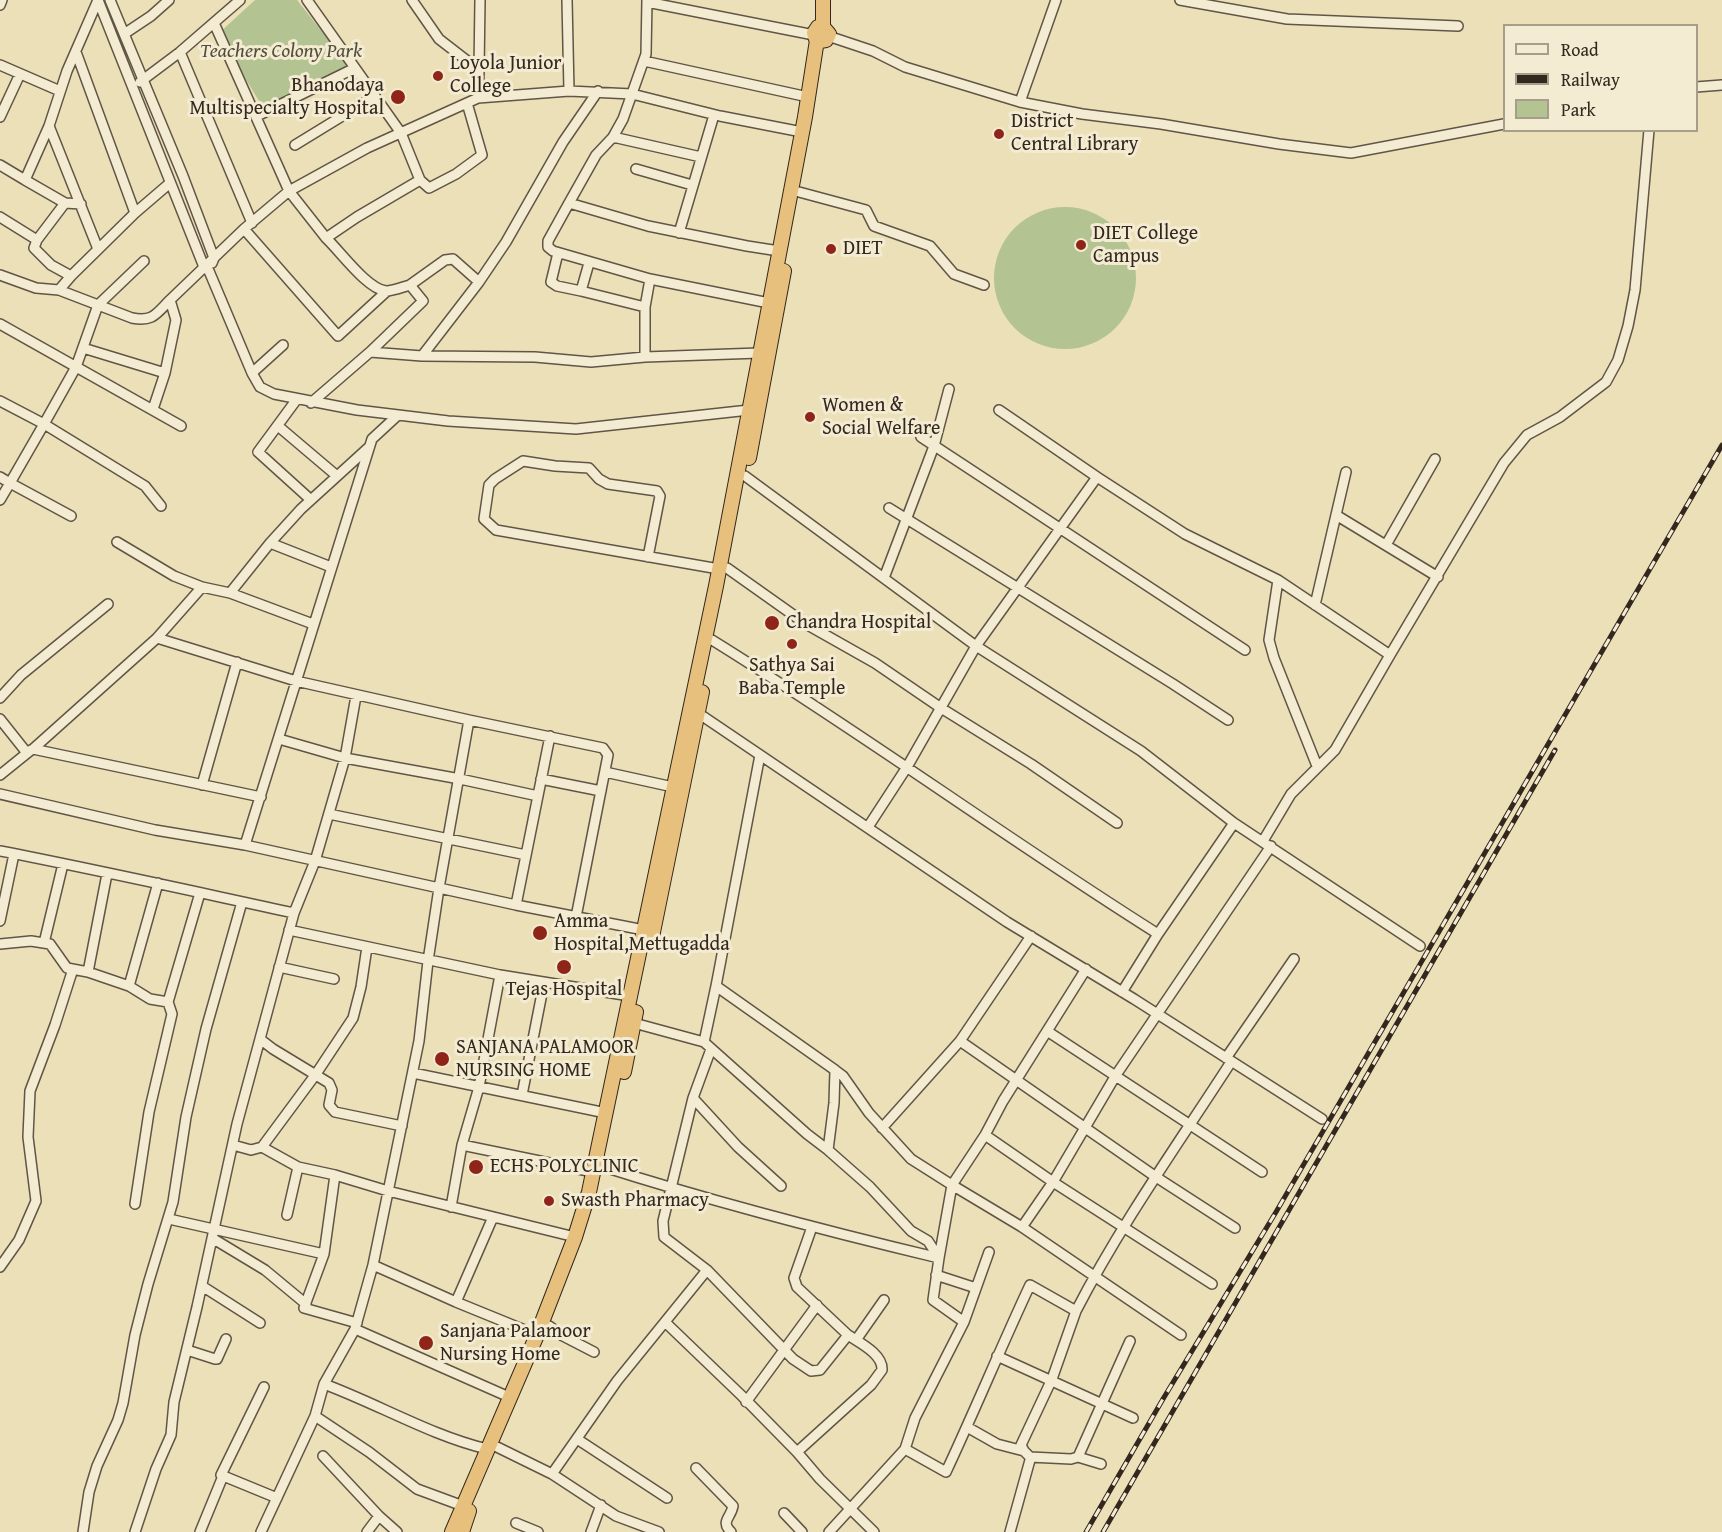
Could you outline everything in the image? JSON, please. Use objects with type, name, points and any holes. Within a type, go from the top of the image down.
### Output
[{"type":"highway","points":[[741,475],[759,353],[821,35],[816,0]]},
{"type":"highway","points":[[460,1530],[463,1506],[549,1326],[584,1239],[598,1170],[634,1023],[673,787],[723,568],[811,132],[823,0]]},
{"type":"highway","points":[[460,1530],[509,1397],[537,1335],[575,1237],[598,1170],[606,1113],[630,996],[649,931],[698,713],[723,568]]},
{"type":"street","points":[[0,5],[2,0]]},
{"type":"street","points":[[25,180],[49,126],[60,91],[98,0]]},
{"type":"street","points":[[98,0],[170,183],[260,387],[274,394],[311,402],[398,415],[448,421],[576,429],[749,410]]},
{"type":"street","points":[[110,0],[183,176],[214,258]]},
{"type":"street","points":[[124,34],[151,16],[169,0]]},
{"type":"street","points":[[132,88],[180,52],[240,0]]},
{"type":"street","points":[[307,0],[401,133],[420,180],[429,188],[456,174],[482,155],[467,103]]},
{"type":"street","points":[[412,0],[439,39],[479,70]]},
{"type":"street","points":[[478,98],[480,0]]},
{"type":"street","points":[[567,0],[569,91]]},
{"type":"street","points":[[1020,102],[1056,0]]},
{"type":"street","points":[[1180,0],[1287,19],[1458,26]]},
{"type":"street","points":[[769,303],[650,279],[589,263],[558,253],[548,247],[548,241],[596,154],[613,137],[623,119],[644,61],[647,1],[683,4],[821,35],[873,51],[905,67],[1020,102],[1082,114],[1161,124],[1279,144],[1351,153],[1503,124]]},
{"type":"street","points":[[214,23],[289,191],[326,238],[364,278],[387,291]]},
{"type":"street","points":[[76,52],[135,213]]},
{"type":"street","points":[[180,52],[252,223]]},
{"type":"street","points":[[644,61],[808,97]]},
{"type":"street","points":[[0,65],[60,91]]},
{"type":"street","points":[[257,116],[355,68]]},
{"type":"street","points":[[0,117],[20,74]]},
{"type":"street","points":[[1698,87],[1722,85]]},
{"type":"street","points":[[422,356],[479,282],[533,198],[563,142],[598,90]]},
{"type":"street","points":[[0,275],[36,288],[59,290],[132,318],[145,320],[154,317],[170,300],[207,269],[214,258],[244,229],[289,191],[367,148],[478,98],[598,90],[632,94],[714,115],[802,132]]},
{"type":"street","points":[[295,145],[375,96]]},
{"type":"street","points":[[679,233],[714,115]]},
{"type":"street","points":[[49,126],[98,249]]},
{"type":"street","points":[[1022,1227],[1053,1182],[1116,1075],[1267,843],[1291,794],[1335,750],[1504,463],[1527,435],[1560,417],[1606,382],[1618,360],[1635,290],[1648,132]]},
{"type":"street","points":[[613,137],[701,157]]},
{"type":"street","points":[[0,165],[65,203],[81,204]]},
{"type":"street","points":[[636,169],[692,185]]},
{"type":"street","points":[[326,238],[420,180]]},
{"type":"street","points":[[59,290],[135,213],[170,183]]},
{"type":"street","points":[[799,192],[866,210],[874,226],[930,246],[954,274],[984,285]]},
{"type":"street","points":[[65,203],[37,240],[34,248],[51,265],[71,276]]},
{"type":"street","points":[[569,203],[648,226],[779,251]]},
{"type":"street","points":[[0,218],[37,240]]},
{"type":"street","points":[[244,229],[338,336],[387,291],[410,285],[450,258],[479,282]]},
{"type":"street","points":[[558,253],[551,282],[557,286],[645,307]]},
{"type":"street","points":[[0,500],[76,367],[98,305],[144,261]]},
{"type":"street","points":[[581,291],[589,263]]},
{"type":"street","points":[[645,357],[645,307],[650,279]]},
{"type":"street","points":[[311,402],[370,352],[423,301],[410,285]]},
{"type":"street","points":[[153,409],[165,373],[176,320],[170,300]]},
{"type":"street","points":[[0,324],[181,426]]},
{"type":"street","points":[[252,373],[283,345]]},
{"type":"street","points":[[83,348],[165,373]]},
{"type":"street","points":[[370,352],[422,356],[535,357],[591,362],[645,357],[759,353]]},
{"type":"street","points":[[884,578],[934,446],[949,389]]},
{"type":"street","points":[[297,399],[258,452],[311,500]]},
{"type":"street","points":[[0,401],[44,424],[145,486],[161,506]]},
{"type":"street","points":[[999,410],[1185,534],[1278,580],[1390,655]]},
{"type":"street","points":[[245,845],[372,439],[398,415]]},
{"type":"street","points":[[278,426],[337,476]]},
{"type":"street","points":[[921,437],[1245,650]]},
{"type":"street","points":[[230,593],[270,543],[311,500],[370,446]]},
{"type":"street","points":[[1386,545],[1435,459]]},
{"type":"street","points":[[648,557],[660,496],[657,491],[608,484],[589,468],[555,466],[528,460],[504,472],[489,485],[484,519],[496,530],[648,557],[723,568],[806,624],[874,663],[940,708],[1031,764],[1117,823]]},
{"type":"street","points":[[1315,605],[1346,472]]},
{"type":"street","points":[[741,475],[976,646],[1141,751],[1234,823],[1420,946]]},
{"type":"street","points":[[0,477],[71,516]]},
{"type":"street","points":[[868,827],[907,767],[976,646],[1097,477]]},
{"type":"street","points":[[889,508],[1228,720]]},
{"type":"street","points":[[1336,515],[1438,577]]},
{"type":"street","points":[[117,542],[174,576],[230,593],[314,624]]},
{"type":"street","points":[[270,543],[331,567]]},
{"type":"street","points":[[1278,580],[1269,640],[1317,766]]},
{"type":"street","points":[[0,775],[157,638],[202,586]]},
{"type":"street","points":[[0,698],[21,675],[108,604]]},
{"type":"street","points":[[157,638],[296,681],[356,696],[603,748],[608,755],[576,917]]},
{"type":"street","points":[[712,640],[807,699],[1066,876],[1158,934]]},
{"type":"street","points":[[202,785],[237,662]]},
{"type":"street","points":[[135,1532],[156,1469],[171,1435],[174,1402],[237,1124],[294,913],[315,861],[345,758],[356,696]]},
{"type":"street","points":[[698,713],[1031,936],[1322,1119]]},
{"type":"street","points":[[0,719],[30,751],[261,797]]},
{"type":"street","points":[[261,1532],[315,1416],[324,1384],[356,1326],[373,1264],[419,1041],[439,888],[470,720]]},
{"type":"street","points":[[516,905],[550,736]]},
{"type":"street","points":[[279,739],[345,758],[538,796]]},
{"type":"street","points":[[760,756],[707,1045],[663,1221],[664,1237],[707,1270],[793,1359],[815,1372],[820,1370],[852,1338],[884,1300]]},
{"type":"street","points":[[605,772],[673,787]]},
{"type":"street","points":[[541,779],[601,792]]},
{"type":"street","points":[[0,794],[155,830],[245,845],[516,905],[649,931]]},
{"type":"street","points":[[329,814],[526,855]]},
{"type":"street","points":[[1122,992],[1158,934],[1234,823]]},
{"type":"street","points":[[0,851],[294,913]]},
{"type":"street","points":[[0,921],[14,854]]},
{"type":"street","points":[[44,943],[63,864]]},
{"type":"street","points":[[88,972],[107,874]]},
{"type":"street","points":[[129,986],[158,883]]},
{"type":"street","points":[[135,1204],[149,1112],[172,1014],[168,1002],[200,893]]},
{"type":"street","points":[[83,1532],[92,1483],[97,1466],[118,1420],[135,1335],[148,1284],[169,1219],[186,1118],[206,1029],[242,902]]},
{"type":"street","points":[[289,930],[500,975],[630,996]]},
{"type":"street","points":[[882,1128],[960,1041],[1031,936]]},
{"type":"street","points":[[0,944],[31,942],[50,944],[67,968],[88,972],[129,986],[150,999],[168,1002]]},
{"type":"street","points":[[233,1145],[251,1150],[262,1147],[316,1074],[353,1018],[360,993],[367,947]]},
{"type":"street","points":[[1010,1532],[1027,1454],[1021,1445],[1052,1379],[1076,1311],[1123,1228],[1294,959]]},
{"type":"street","points":[[279,967],[334,979]]},
{"type":"street","points":[[0,1267],[19,1239],[36,1201],[28,1137],[30,1091],[73,969]]},
{"type":"street","points":[[964,1322],[933,1299],[952,1185],[1086,969]]},
{"type":"street","points":[[451,1207],[462,1144],[479,1087],[500,975]]},
{"type":"street","points":[[522,1095],[544,983]]},
{"type":"street","points":[[716,986],[843,1076],[869,1113],[911,1159],[1022,1227],[1181,1335]]},
{"type":"street","points":[[634,1023],[707,1045],[870,1187],[911,1231],[928,1241],[939,1258]]},
{"type":"street","points":[[1047,1031],[1262,1172]]},
{"type":"street","points":[[260,1039],[332,1086],[330,1109],[402,1126]]},
{"type":"street","points":[[960,1041],[1156,1177],[1235,1228]]},
{"type":"street","points":[[828,1150],[834,1103],[835,1070]]},
{"type":"street","points":[[413,1073],[606,1113]]},
{"type":"street","points":[[693,1098],[738,1147],[781,1186]]},
{"type":"street","points":[[985,1135],[1123,1228],[1212,1284]]},
{"type":"street","points":[[462,1144],[598,1170],[939,1258]]},
{"type":"street","points":[[262,1147],[298,1167],[575,1237]]},
{"type":"street","points":[[287,1215],[298,1167]]},
{"type":"street","points":[[335,1175],[324,1254],[304,1308],[356,1326],[509,1397]]},
{"type":"street","points":[[456,1302],[493,1216]]},
{"type":"street","points":[[169,1219],[213,1233],[324,1254]]},
{"type":"street","points":[[797,1452],[871,1385],[882,1370],[882,1362],[877,1356],[852,1338],[797,1287],[794,1278],[812,1227]]},
{"type":"street","points":[[213,1233],[265,1270],[306,1304]]},
{"type":"street","points":[[829,1532],[905,1449],[915,1418],[964,1322],[989,1252]]},
{"type":"street","points":[[373,1264],[456,1302],[537,1335]]},
{"type":"street","points":[[552,1474],[617,1381],[707,1270]]},
{"type":"street","points":[[936,1275],[976,1288]]},
{"type":"street","points":[[905,1449],[946,1472],[1030,1285],[1076,1311]]},
{"type":"street","points":[[202,1286],[260,1323]]},
{"type":"street","points":[[746,1402],[817,1305]]},
{"type":"street","points":[[665,1323],[797,1452],[849,1509],[874,1532]]},
{"type":"street","points":[[549,1326],[562,1336],[594,1352]]},
{"type":"street","points":[[187,1350],[217,1359],[226,1339]]},
{"type":"street","points":[[1078,1458],[1130,1341]]},
{"type":"street","points":[[997,1356],[1052,1379],[1133,1418]]},
{"type":"street","points":[[324,1384],[466,1444],[492,1448],[552,1474],[639,1529],[659,1532]]},
{"type":"street","points":[[200,1532],[223,1476],[221,1475],[264,1387]]},
{"type":"street","points":[[315,1416],[369,1452],[417,1489],[463,1506]]},
{"type":"street","points":[[967,1427],[997,1444],[1027,1454],[1078,1458],[1101,1464]]},
{"type":"street","points":[[577,1439],[667,1498]]},
{"type":"street","points":[[323,1456],[378,1516],[397,1532]]},
{"type":"street","points":[[696,1468],[733,1506],[725,1525],[730,1532]]},
{"type":"street","points":[[223,1476],[277,1498]]},
{"type":"street","points":[[591,1532],[601,1505]]},
{"type":"street","points":[[784,1513],[802,1532]]},
{"type":"street","points":[[367,1532],[378,1516]]},
{"type":"street","points":[[516,1523],[538,1532]]},
{"type":"green space","name":"Teachers Colony Park","points":[[255,0],[297,0],[350,67],[267,114],[218,34]]},
{"type":"green space","points":[[1065,207],[1092,212],[1115,228],[1131,251],[1136,278],[1131,305],[1115,328],[1092,344],[1065,349],[1038,344],[1015,328],[999,305],[994,278],[999,251],[1015,228],[1038,212]]},
{"type":"railway","points":[[1086,1532],[1276,1212],[1722,445]]},
{"type":"railway","points":[[1103,1532],[1555,750]]},
{"type":"place","name":"Loyola Junior College","points":[[438,76]]},
{"type":"place","name":"Bhanodaya Multispecialty Hospital","points":[[398,97]]},
{"type":"place","name":"District Central Library","points":[[999,134]]},
{"type":"place","name":"DIET College Campus","points":[[1081,245]]},
{"type":"place","name":"DIET","points":[[831,249]]},
{"type":"place","name":"Women & Social Welfare","points":[[810,417]]},
{"type":"place","name":"Chandra Hospital","points":[[772,623]]},
{"type":"place","name":"Sathya Sai Baba Temple","points":[[792,644]]},
{"type":"place","name":"Amma Hospital,Mettugadda","points":[[540,933]]},
{"type":"place","name":"Tejas Hospital","points":[[564,967]]},
{"type":"place","name":"SANJANA PALAMOOR NURSING HOME","points":[[442,1059]]},
{"type":"place","name":"ECHS POLYCLINIC","points":[[476,1167]]},
{"type":"place","name":"Swasth Pharmacy","points":[[549,1201]]},
{"type":"place","name":"Sanjana Palamoor Nursing Home","points":[[426,1343]]}]
